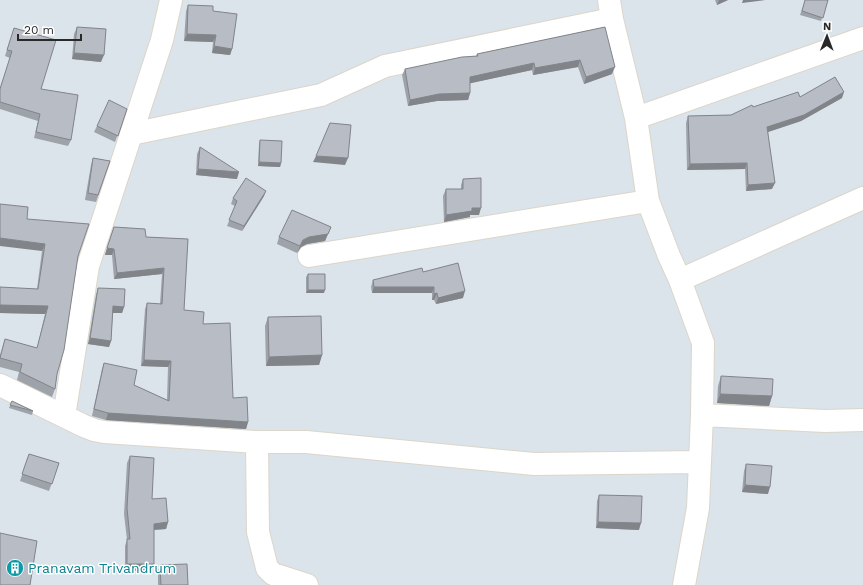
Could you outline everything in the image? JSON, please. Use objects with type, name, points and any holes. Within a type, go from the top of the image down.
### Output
[{"type":"street","points":[[64,416],[88,266],[162,40],[171,0]]},
{"type":"street","points":[[131,134],[321,95],[385,66],[611,9],[636,118],[648,201],[680,280],[703,343],[698,508],[684,585]]},
{"type":"street","points":[[636,118],[863,38]]},
{"type":"street","points":[[680,280],[863,198]]},
{"type":"street","points":[[309,256],[648,201]]},
{"type":"street","points":[[0,385],[94,430],[104,432],[257,442],[306,442],[534,464],[700,462]]},
{"type":"street","points":[[702,415],[825,421],[863,420]]},
{"type":"street","points":[[257,442],[258,532],[267,568],[273,574],[307,585]]},
{"type":"building","points":[[805,0],[828,0],[823,18],[802,11]]},
{"type":"building","points":[[188,5],[213,6],[213,11],[237,14],[232,49],[214,46],[216,35],[187,34]]},
{"type":"building","points":[[77,27],[106,29],[104,55],[74,53]]},
{"type":"building","points":[[605,27],[615,67],[586,77],[580,60],[535,68],[534,63],[470,77],[470,93],[439,94],[410,100],[405,69],[462,57],[478,56],[477,54]]},
{"type":"building","points":[[14,28],[56,40],[41,89],[78,95],[71,140],[36,132],[40,114],[0,102],[0,89],[12,51],[7,50]]},
{"type":"building","points":[[835,77],[844,92],[804,115],[767,127],[775,183],[748,185],[747,163],[690,164],[688,116],[731,115],[752,105],[753,107],[798,92],[800,97]]},
{"type":"building","points":[[109,100],[127,109],[118,136],[97,126]]},
{"type":"building","points":[[330,123],[351,125],[348,158],[316,156]]},
{"type":"building","points":[[260,140],[282,141],[281,163],[259,162]]},
{"type":"building","points":[[200,147],[239,172],[198,169]]},
{"type":"building","points":[[93,158],[110,161],[98,195],[88,193]]},
{"type":"building","points":[[246,178],[266,191],[244,226],[229,220],[237,201],[233,198]]},
{"type":"building","points":[[481,178],[481,208],[472,208],[472,211],[446,215],[446,189],[463,189],[463,179]]},
{"type":"building","points":[[0,204],[28,207],[27,219],[89,224],[78,256],[64,350],[57,374],[55,389],[20,372],[22,364],[0,358],[5,339],[37,348],[48,306],[0,305],[0,287],[38,289],[45,244],[0,238]]},
{"type":"building","points":[[292,210],[331,227],[328,234],[309,237],[303,240],[300,246],[279,237]]},
{"type":"building","points":[[114,227],[145,229],[146,237],[188,239],[184,310],[204,312],[203,324],[230,323],[233,398],[247,397],[248,422],[108,413],[94,409],[104,363],[137,370],[134,385],[169,401],[171,361],[144,360],[147,303],[162,304],[164,268],[117,273],[114,249],[107,248]]},
{"type":"building","points":[[458,263],[465,291],[438,298],[437,293],[434,294],[434,287],[374,287],[373,280],[422,268],[423,272]]},
{"type":"building","points":[[308,274],[325,274],[325,290],[308,290]]},
{"type":"building","points":[[98,288],[125,289],[124,307],[113,306],[111,341],[90,338]]},
{"type":"building","points":[[321,316],[322,355],[269,357],[268,317]]},
{"type":"building","points":[[721,376],[773,379],[772,396],[720,394]]},
{"type":"building","points":[[12,401],[33,411],[10,405]]},
{"type":"building","points":[[29,454],[59,463],[52,484],[22,474]]},
{"type":"building","points":[[130,456],[154,458],[152,499],[166,498],[168,522],[154,524],[154,564],[127,564],[127,539],[130,539],[127,508]]},
{"type":"building","points":[[746,464],[772,466],[770,487],[745,485]]},
{"type":"building","points":[[599,495],[642,496],[641,523],[598,522]]},
{"type":"building","name":"Pranavam Trivandrum","points":[[0,533],[37,541],[30,585],[0,585]]},
{"type":"building","points":[[187,564],[188,585],[161,585],[160,565]]},
{"type":"place","name":"Pranavam Trivandrum","points":[[15,568]]}]
